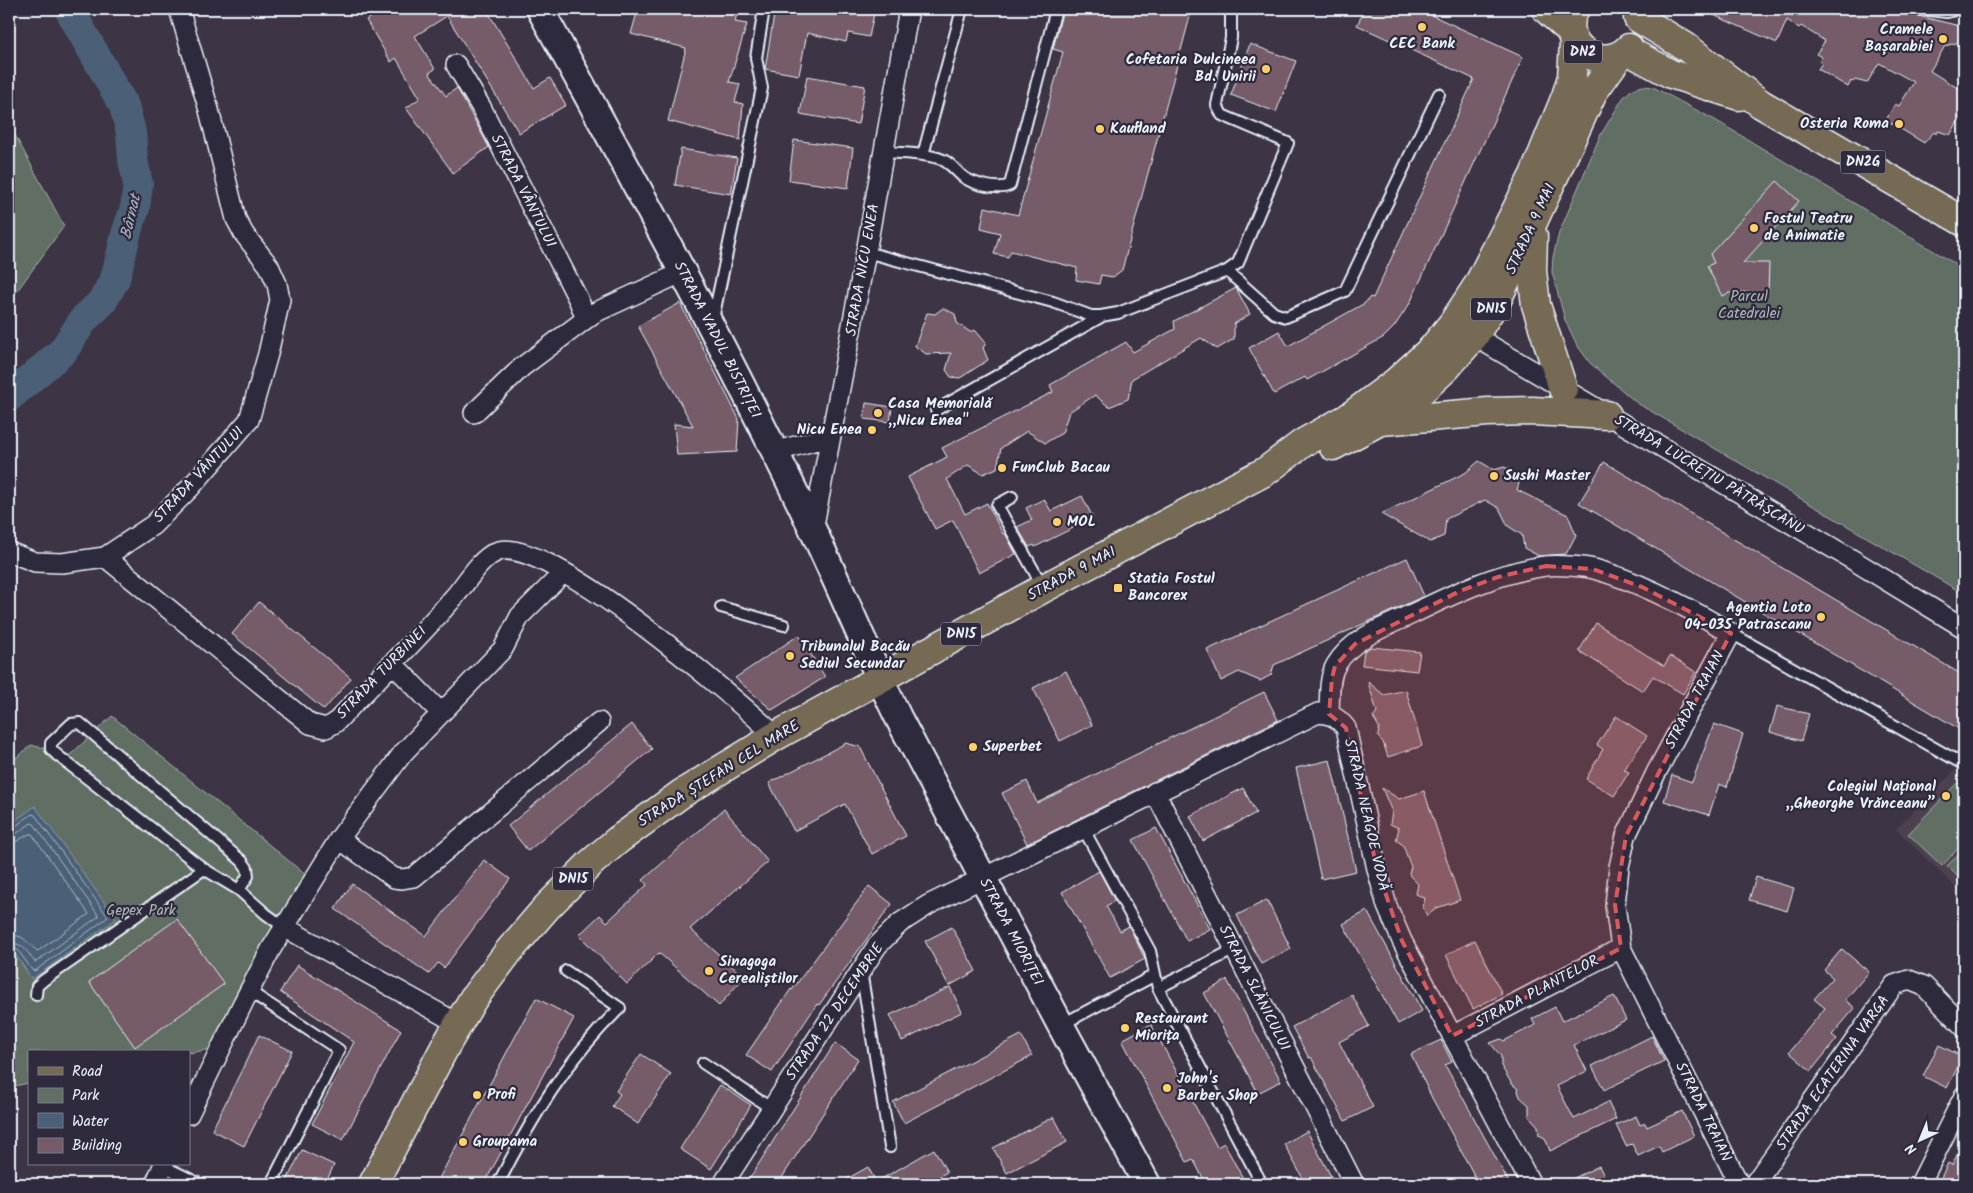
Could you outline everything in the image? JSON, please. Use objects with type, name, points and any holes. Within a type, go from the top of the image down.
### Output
[{"type":"main road","name":"STRADA VADUL BISTRIȚEI","points":[[540,9],[712,325],[813,530],[879,679]]},
{"type":"main road","name":"DN2","points":[[1546,9],[1573,27],[1589,56],[1609,59],[1623,53]]},
{"type":"main road","name":"STRADA 9 MAI","points":[[879,679],[1044,588],[1266,471],[1303,443],[1348,418],[1396,382],[1432,349],[1463,329],[1497,300],[1594,92],[1623,53],[1635,41],[1638,30],[1636,13]]},
{"type":"main road","name":"DN2G","points":[[1636,13],[1686,47],[1761,104],[1964,222]]},
{"type":"main road","name":"STRADA 9 MAI","points":[[1266,471],[1311,458],[1380,421],[1418,394],[1446,368],[1463,329],[1478,284],[1530,182],[1555,125],[1572,77],[1573,27]]},
{"type":"main road","name":"DN2G","points":[[1623,53],[1671,74],[1761,104]]},
{"type":"main road","points":[[1533,226],[1532,271],[1536,305],[1564,389]]},
{"type":"main road","points":[[1380,421],[1488,412],[1533,412],[1607,416]]},
{"type":"main road","name":"STRADA ȘTEFAN CEL MARE","points":[[373,1184],[457,1024],[490,974],[526,929],[592,862],[618,840],[681,794],[776,736],[879,679]]},
{"type":"main road","name":"STRADA MIORIȚEI","points":[[879,679],[1061,1026],[1147,1184]]},
{"type":"street","name":"STRADA VÂNTULUI","points":[[9,552],[35,562],[62,563],[105,557],[153,525],[190,488],[249,420],[268,354],[280,300],[278,284],[269,266],[244,234],[236,219],[209,110],[179,9]]},
{"type":"street","name":"STRADA NICU ENEA","points":[[813,530],[866,252],[909,9]]},
{"type":"street","name":"STRADA VÂNTULUI","points":[[456,65],[485,116],[579,301],[586,319]]},
{"type":"street","points":[[474,413],[522,367],[594,313],[683,272]]},
{"type":"street","name":"STRADA LUCREȚIU PĂTRĂȘCANU","points":[[1463,329],[1853,560],[1964,628]]},
{"type":"street","points":[[774,452],[831,436]]},
{"type":"street","name":"STRADA TURBINEI","points":[[105,557],[310,724],[326,728],[335,722],[392,663],[455,596],[480,565],[494,552],[514,549],[528,554],[563,573],[638,621],[739,702],[776,736]]},
{"type":"street","name":"STRADA TRAIAN","points":[[1329,714],[1335,666],[1355,644],[1374,632],[1460,591],[1498,576],[1546,566],[1592,569],[1617,578],[1650,591],[1708,619],[1731,633],[1656,772],[1626,836],[1619,867],[1615,905],[1621,948],[1739,1184]]},
{"type":"street","points":[[190,1112],[284,926],[293,916],[339,839],[403,753],[503,649],[520,616],[563,573]]},
{"type":"street","points":[[392,663],[441,713]]},
{"type":"street","points":[[983,878],[1304,718],[1318,713],[1329,714]]},
{"type":"street","name":"STRADA NEAGOE VODĂ","points":[[1329,714],[1338,718],[1346,728],[1387,906],[1402,941],[1531,1184]]},
{"type":"street","points":[[339,839],[394,878],[414,877],[599,722]]},
{"type":"street","name":"STRADA SLĂNICULUI","points":[[1155,792],[1354,1184]]},
{"type":"street","name":"STRADA 22 DECEMBRIE","points":[[723,1184],[877,946],[900,923],[928,905],[983,878]]},
{"type":"street","points":[[284,926],[457,1024]]},
{"type":"street","name":"STRADA PLANTELOR","points":[[1452,1036],[1621,948]]},
{"type":"street","name":"STRADA ECATERINA VARGA","points":[[1754,1184],[1894,985],[1909,980],[1924,986],[1964,1027]]},
{"type":"street","points":[[1920,1184],[1964,1096]]},
{"type":"street","points":[[154,1184],[163,1166]]},
{"type":"lane","points":[[712,325],[762,88],[756,58],[764,9]]},
{"type":"lane","points":[[923,155],[962,9]]},
{"type":"lane","points":[[884,152],[937,158],[946,161],[968,179],[990,187],[1005,188],[1010,185],[1056,9]]},
{"type":"lane","points":[[866,252],[1053,302],[1090,316],[1118,313],[1227,271],[1238,263],[1288,143],[1222,115],[1217,105],[1231,38],[1231,9]]},
{"type":"lane","points":[[1919,9],[1936,12],[1958,9]]},
{"type":"lane","points":[[1227,271],[1274,313],[1286,317],[1345,291],[1439,94]]},
{"type":"lane","points":[[936,410],[1102,316]]},
{"type":"lane","points":[[1012,497],[997,505],[1044,588]]},
{"type":"lane","points":[[721,607],[784,625]]},
{"type":"lane","points":[[1731,633],[1961,764]]},
{"type":"lane","points":[[239,890],[248,876],[247,868],[242,861],[80,723],[71,724],[51,743],[51,749],[58,755],[204,869],[239,890],[266,914],[284,926]]},
{"type":"lane","points":[[1083,828],[1150,951],[1158,988],[1262,1184]]},
{"type":"lane","points":[[36,995],[37,986],[44,980],[204,869]]},
{"type":"lane","points":[[1158,988],[1235,949]]},
{"type":"lane","points":[[861,970],[890,1147]]},
{"type":"lane","points":[[498,1184],[510,1159],[553,1086],[599,1028],[620,1008],[566,971]]},
{"type":"lane","points":[[1061,1026],[1155,975]]},
{"type":"lane","points":[[250,991],[339,1050],[271,1184]]},
{"type":"lane","points":[[703,1063],[772,1109]]},
{"type":"lane","points":[[166,1166],[200,1184]]},
{"type":"highlighted area","points":[[1546,566],[1593,569],[1642,587],[1731,633],[1626,836],[1615,905],[1621,948],[1452,1036],[1402,941],[1377,869],[1346,728],[1329,714],[1335,666],[1355,644],[1460,591],[1498,577]]},
{"type":"shaded area","name":"Colegiul Național „Gheorghe Vrănceanu”","points":[[1964,757],[1964,896],[1896,829],[1961,764]]},
{"type":"green space","name":"Parcul Catedralei","points":[[1642,86],[1653,87],[1715,120],[1964,269],[1964,594],[1637,403],[1590,363],[1577,345],[1565,320],[1552,272],[1553,257],[1559,233],[1600,136],[1623,98],[1631,90]]},
{"type":"green space","points":[[9,124],[64,226],[9,302]]},
{"type":"green space","name":"Gepex Park","points":[[112,716],[317,884],[222,1047],[190,1053],[190,1050],[28,1050],[28,1083],[9,1087],[9,764],[31,745],[70,755]]},
{"type":"green space","points":[[1958,782],[1964,788],[1964,842],[1942,866],[1908,834]]},
{"type":"green space","points":[[1964,848],[1964,883],[1947,866]]},
{"type":"water","points":[[35,806],[116,919],[32,979],[15,954],[9,958],[9,825]]},
{"type":"building","points":[[385,9],[486,9],[534,88],[550,78],[566,105],[519,133],[447,16],[415,36],[435,69],[429,73],[446,96],[457,88],[489,147],[453,173],[406,108],[420,98],[396,58],[391,62],[366,20]]},
{"type":"building","points":[[638,9],[738,9],[735,22],[747,24],[729,82],[740,84],[735,102],[743,104],[740,140],[668,121],[686,48],[631,34]]},
{"type":"building","points":[[775,9],[875,9],[869,37],[848,33],[846,42],[807,33],[799,75],[765,69]]},
{"type":"building","name":"Kaufland","points":[[1063,9],[1192,9],[1122,270],[1113,277],[1101,275],[1099,284],[1076,280],[1077,268],[1011,251],[1008,257],[994,254],[1000,233],[981,228],[985,207],[1018,215],[1063,52],[1053,49]]},
{"type":"building","points":[[1365,9],[1418,9],[1523,57],[1410,303],[1394,327],[1384,337],[1307,380],[1305,377],[1274,394],[1249,348],[1279,331],[1288,346],[1365,303],[1370,297],[1373,298],[1474,79],[1357,25]]},
{"type":"building","points":[[1700,9],[1898,9],[1964,27],[1964,36],[1956,43],[1945,46],[1930,71],[1964,92],[1964,112],[1950,135],[1938,131],[1936,134],[1934,132],[1924,143],[1886,120],[1895,104],[1899,106],[1914,82],[1879,63],[1867,83],[1855,80],[1851,81],[1848,87],[1818,69],[1822,63],[1819,61],[1822,57],[1816,54],[1825,41],[1801,26],[1799,28],[1787,20],[1777,43]]},
{"type":"building","points":[[1250,44],[1296,61],[1276,112],[1231,95]]},
{"type":"building","points":[[807,76],[865,86],[858,124],[800,114]]},
{"type":"building","points":[[794,140],[853,148],[848,188],[789,180]]},
{"type":"building","points":[[681,149],[737,158],[731,194],[675,185]]},
{"type":"building","name":"Fostul Teatru de Animatie","points":[[1777,181],[1799,201],[1743,263],[1769,263],[1768,293],[1732,292],[1722,296],[1707,266],[1714,263],[1710,254]]},
{"type":"building","points":[[1236,288],[1250,314],[1234,324],[1234,339],[1217,349],[1201,338],[1132,379],[1128,399],[1109,407],[1095,395],[1069,412],[1062,433],[1045,443],[1027,431],[1001,448],[997,468],[983,474],[968,465],[947,479],[965,514],[987,503],[1016,554],[979,573],[953,520],[935,529],[908,477],[947,457],[942,448],[1053,392],[1050,385],[1126,342],[1133,352],[1175,329],[1174,321]]},
{"type":"building","points":[[680,303],[739,419],[737,452],[677,455],[674,424],[693,426],[638,326]]},
{"type":"building","points":[[943,308],[955,314],[957,323],[970,332],[975,330],[986,343],[983,348],[988,360],[960,378],[951,377],[946,370],[951,353],[926,354],[915,346],[927,313],[935,314]]},
{"type":"building","name":"Casa Memorială „Nicu Enea\"","points":[[866,403],[892,407],[890,422],[864,419]]},
{"type":"building","points":[[1479,461],[1494,470],[1504,467],[1511,470],[1519,483],[1517,490],[1568,515],[1576,535],[1566,554],[1539,556],[1524,548],[1522,535],[1508,526],[1499,508],[1485,500],[1446,519],[1444,536],[1430,542],[1381,514],[1465,473]]},
{"type":"building","points":[[1604,462],[1964,676],[1964,732],[1579,503]]},
{"type":"building","name":"MOL","points":[[1082,496],[1093,518],[1035,547],[1034,545],[1029,547],[1017,527],[1032,520],[1026,508],[1044,499],[1051,511]]},
{"type":"building","points":[[1407,558],[1424,596],[1274,665],[1271,675],[1260,681],[1239,672],[1221,681],[1207,650]]},
{"type":"building","points":[[259,602],[351,678],[324,710],[232,634]]},
{"type":"building","points":[[1596,623],[1664,666],[1670,656],[1696,672],[1683,694],[1653,676],[1643,691],[1579,651]]},
{"type":"building","name":"Tribunalul Bacău Sediul Secundar","points":[[799,635],[825,677],[772,710],[735,678]]},
{"type":"building","points":[[1371,647],[1420,652],[1417,671],[1362,665],[1364,651]]},
{"type":"building","points":[[1066,671],[1092,725],[1060,741],[1033,688]]},
{"type":"building","points":[[1368,682],[1384,695],[1406,690],[1422,746],[1388,757],[1383,742],[1378,737],[1379,727],[1373,717],[1377,712]]},
{"type":"building","points":[[1264,692],[1278,720],[1027,844],[1002,793],[1027,781],[1037,803]]},
{"type":"building","points":[[1777,706],[1809,714],[1801,741],[1770,732]]},
{"type":"building","points":[[1616,716],[1647,736],[1624,770],[1629,772],[1614,796],[1586,779],[1603,749],[1597,745]]},
{"type":"building","points":[[632,724],[652,749],[528,851],[508,826]]},
{"type":"building","points":[[1714,724],[1743,734],[1727,787],[1719,784],[1709,815],[1664,801],[1672,775],[1692,782]]},
{"type":"building","points":[[846,743],[860,747],[906,836],[872,854],[845,804],[794,831],[769,783]]},
{"type":"building","points":[[1330,760],[1356,871],[1321,879],[1296,768]]},
{"type":"building","points":[[1243,788],[1256,813],[1203,841],[1190,816]]},
{"type":"building","points":[[1382,788],[1399,799],[1424,791],[1460,900],[1437,908],[1427,916],[1423,907],[1425,898],[1416,894],[1418,884],[1410,876],[1411,867],[1403,845],[1396,840],[1399,828],[1390,824],[1392,812]]},
{"type":"building","points":[[724,809],[768,862],[690,929],[744,977],[719,1006],[659,953],[627,984],[579,935],[600,915],[607,922],[647,885],[643,880]]},
{"type":"building","points":[[1156,828],[1210,929],[1187,941],[1133,840]]},
{"type":"building","points":[[484,860],[510,879],[444,968],[438,963],[429,974],[335,909],[352,884],[426,936]]},
{"type":"building","points":[[1099,871],[1115,901],[1106,906],[1120,931],[1129,926],[1145,959],[1110,978],[1062,892]]},
{"type":"building","points":[[1756,877],[1794,888],[1787,911],[1749,900]]},
{"type":"building","points":[[869,886],[892,904],[819,1005],[817,1004],[772,1072],[746,1055],[791,989]]},
{"type":"building","points":[[1267,900],[1291,949],[1261,964],[1237,915]]},
{"type":"building","points":[[1367,911],[1422,1011],[1398,1024],[1343,924]]},
{"type":"building","points":[[177,919],[224,984],[135,1047],[89,982]]},
{"type":"building","points":[[952,927],[976,971],[949,986],[925,941]]},
{"type":"building","points":[[1475,940],[1502,994],[1473,1009],[1446,955]]},
{"type":"building","points":[[1842,949],[1869,972],[1845,1000],[1855,1008],[1832,1035],[1837,1039],[1811,1071],[1789,1052],[1825,1008],[1814,999],[1833,978],[1824,970]]},
{"type":"building","points":[[297,965],[401,1030],[343,1140],[312,1124],[354,1042],[280,992]]},
{"type":"building","points":[[1227,980],[1281,1081],[1258,1093],[1204,993]]},
{"type":"building","points":[[950,987],[962,1012],[902,1041],[890,1015]]},
{"type":"building","points":[[1352,995],[1369,1026],[1339,1042],[1373,1107],[1345,1121],[1311,1057],[1309,1058],[1292,1027]]},
{"type":"building","points":[[1614,996],[1626,1020],[1574,1045],[1587,1071],[1557,1086],[1574,1119],[1608,1102],[1616,1119],[1550,1151],[1545,1138],[1539,1135],[1538,1126],[1529,1116],[1529,1105],[1520,1097],[1517,1088],[1512,1084],[1501,1066],[1501,1056],[1490,1043],[1501,1039],[1504,1041],[1535,1025],[1532,1019],[1555,1007],[1562,1021]]},
{"type":"building","points":[[536,998],[574,1018],[484,1184],[436,1184]]},
{"type":"building","points":[[1151,1024],[1217,1147],[1224,1143],[1246,1184],[1206,1184],[1193,1159],[1187,1162],[1122,1040]]},
{"type":"building","points":[[259,1035],[292,1051],[244,1146],[212,1130]]},
{"type":"building","points":[[1021,1035],[1032,1056],[904,1123],[893,1102]]},
{"type":"building","points":[[1652,1036],[1664,1061],[1604,1090],[1592,1066]]},
{"type":"building","points":[[1441,1040],[1452,1062],[1445,1065],[1510,1184],[1479,1184],[1432,1098],[1411,1054]]},
{"type":"building","points":[[835,1043],[858,1059],[778,1184],[746,1184]]},
{"type":"building","points":[[1939,1045],[1963,1057],[1947,1088],[1923,1076]]},
{"type":"building","points":[[641,1054],[671,1074],[638,1124],[612,1106],[620,1094],[616,1091]]},
{"type":"building","points":[[720,1085],[751,1105],[711,1169],[680,1149]]},
{"type":"building","points":[[1682,1111],[1694,1136],[1662,1152],[1659,1146],[1638,1156],[1632,1144],[1626,1146],[1616,1125],[1636,1116],[1640,1125],[1645,1123],[1647,1127]]},
{"type":"building","points":[[1054,1117],[1067,1142],[1007,1173],[993,1148]]},
{"type":"building","points":[[1307,1131],[1335,1184],[1306,1184],[1284,1144]]},
{"type":"building","points":[[1964,1141],[1964,1184],[1938,1184],[1948,1163],[1952,1165]]},
{"type":"building","points":[[934,1149],[947,1172],[926,1184],[838,1184],[868,1167],[876,1182]]},
{"type":"building","points":[[302,1150],[334,1165],[325,1184],[285,1184]]},
{"type":"building","points":[[1599,1166],[1608,1184],[1562,1184]]},
{"type":"waterway","name":"Bârnat","points":[[9,397],[63,351],[84,319],[102,302],[115,279],[135,208],[138,184],[133,160],[131,132],[124,106],[69,9]]},
{"type":"place","name":"CEC Bank","points":[[1422,27]]},
{"type":"place","name":"Cramele Bașarabiei","points":[[1943,39]]},
{"type":"place","name":"Cofetaria Dulcineea Bd. Unirii","points":[[1266,69]]},
{"type":"place","name":"Osteria Roma","points":[[1899,124]]},
{"type":"place","name":"Kaufland","points":[[1100,129]]},
{"type":"place","name":"Fostul Teatru de Animatie","points":[[1754,228]]},
{"type":"place","name":"Casa Memorială „Nicu Enea\"","points":[[878,413]]},
{"type":"place","name":"Nicu Enea","points":[[872,430]]},
{"type":"place","name":"FunClub Bacau","points":[[1002,468]]},
{"type":"place","name":"Sushi Master","points":[[1494,476]]},
{"type":"place","name":"MOL","points":[[1057,522]]},
{"type":"place","name":"Statia Fostul Bancorex","points":[[1118,588]]},
{"type":"place","name":"Agentia Loto 04-035 Patrascanu","points":[[1821,617]]},
{"type":"place","name":"Tribunalul Bacău Sediul Secundar","points":[[790,656]]},
{"type":"place","name":"Superbet","points":[[973,747]]},
{"type":"place","name":"Colegiul Național „Gheorghe Vrănceanu”","points":[[1946,796]]},
{"type":"place","name":"Sinagoga Cerealiștilor","points":[[709,971]]},
{"type":"place","name":"Restaurant Miorița","points":[[1125,1028]]},
{"type":"place","name":"John's Barber Shop","points":[[1167,1088]]},
{"type":"place","name":"Profi","points":[[477,1095]]},
{"type":"place","name":"Groupama","points":[[463,1142]]}]
